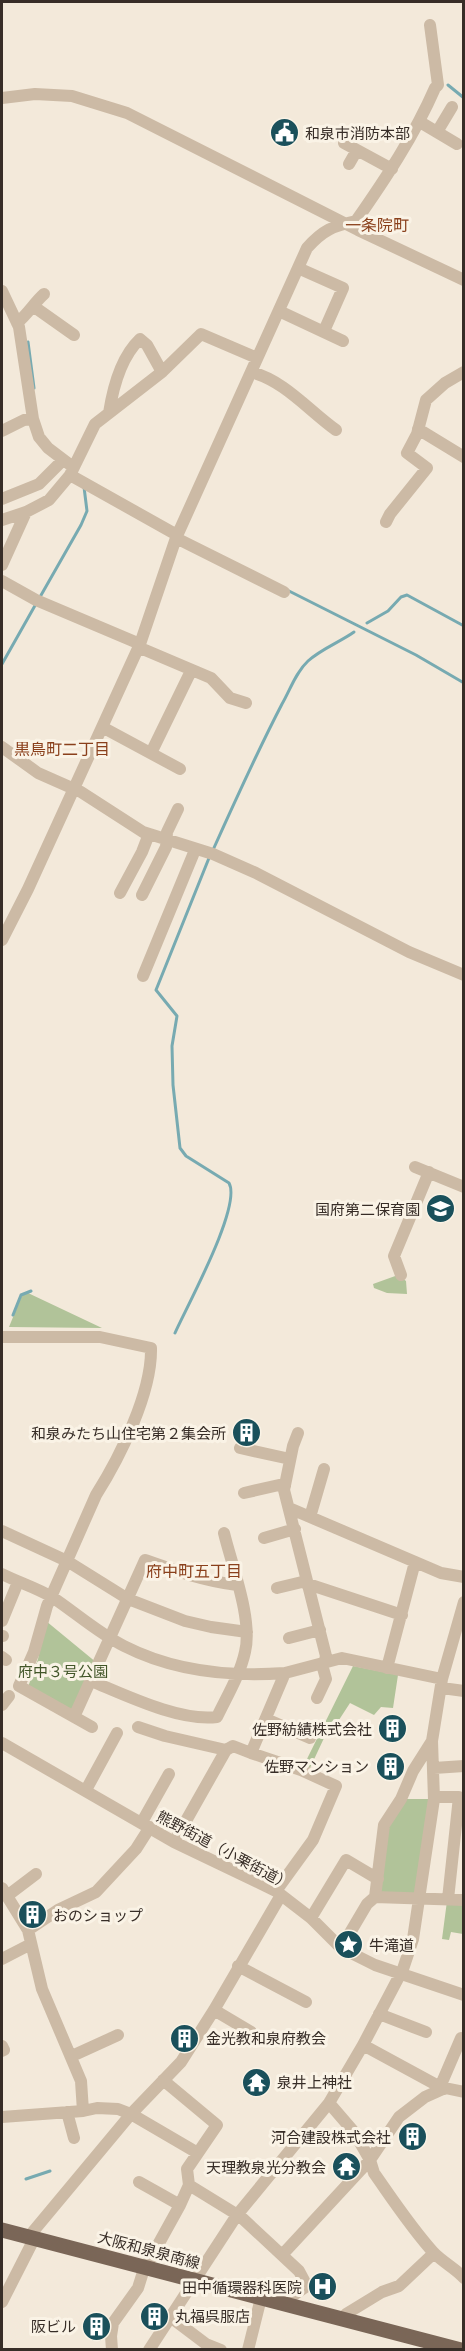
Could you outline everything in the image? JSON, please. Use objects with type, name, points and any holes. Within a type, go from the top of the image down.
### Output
[{"type":"main road","name":"大阪和泉泉南線","points":[[2,2230],[462,2349]]},
{"type":"street","points":[[2,940],[28,889],[139,646],[176,536],[307,248],[331,227],[356,221],[392,169],[438,86],[430,25]]},
{"type":"street","points":[[2,98],[35,94],[72,96],[127,113],[345,224],[464,280]]},
{"type":"street","points":[[441,138],[452,107]]},
{"type":"street","points":[[420,122],[441,138],[457,144]]},
{"type":"street","points":[[344,143],[392,169]]},
{"type":"street","points":[[349,164],[357,150]]},
{"type":"street","points":[[298,267],[343,288],[324,332]]},
{"type":"street","points":[[2,291],[17,323],[33,419],[39,437],[48,448],[72,471],[176,536],[284,592]]},
{"type":"street","points":[[17,323],[44,294]]},
{"type":"street","points":[[33,306],[61,320],[74,335]]},
{"type":"street","points":[[279,311],[343,340]]},
{"type":"street","points":[[2,519],[26,513],[49,500],[72,471],[95,424],[162,372],[201,334],[257,358]]},
{"type":"street","points":[[109,412],[113,387],[134,345],[140,339],[147,345],[162,372]]},
{"type":"street","points":[[251,372],[278,384],[303,401],[336,430]]},
{"type":"street","points":[[386,522],[393,504],[411,480],[427,468],[407,453],[418,429],[426,400],[445,382],[464,372]]},
{"type":"street","points":[[2,431],[24,420],[33,419]]},
{"type":"street","points":[[418,429],[454,446],[464,457]]},
{"type":"street","points":[[2,499],[59,464]]},
{"type":"street","points":[[2,565],[26,513]]},
{"type":"street","points":[[2,581],[38,600],[191,671],[211,678],[230,698],[246,703]]},
{"type":"street","points":[[151,753],[191,671]]},
{"type":"street","points":[[102,726],[180,769]]},
{"type":"street","points":[[2,747],[38,773],[74,789],[149,834],[213,854],[256,873],[409,952],[464,975]]},
{"type":"street","points":[[142,887],[166,847],[167,832],[178,809]]},
{"type":"street","points":[[120,893],[149,834]]},
{"type":"street","points":[[142,969],[155,933],[195,850]]},
{"type":"street","points":[[415,1167],[464,1187]]},
{"type":"street","points":[[401,1275],[394,1256],[429,1172]]},
{"type":"street","points":[[2,1337],[100,1336],[151,1348],[151,1365],[144,1397],[51,1597],[42,1619],[34,1652],[19,1686],[92,1727]]},
{"type":"street","points":[[298,1433],[285,1486],[326,1662],[323,1668],[326,1679],[317,1698]]},
{"type":"street","points":[[240,1448],[290,1459]]},
{"type":"street","points":[[310,1517],[324,1469]]},
{"type":"street","points":[[244,1493],[279,1485],[285,1486]]},
{"type":"street","points":[[289,1508],[441,1574],[464,1578]]},
{"type":"street","points":[[264,1538],[295,1529]]},
{"type":"street","points":[[2,1531],[67,1561],[128,1599],[185,1621],[247,1632]]},
{"type":"street","points":[[91,1681],[152,1705],[207,1718],[217,1717],[238,1675],[245,1653],[247,1632],[224,1533]]},
{"type":"street","points":[[74,1717],[145,1560],[187,1576],[237,1585]]},
{"type":"street","points":[[387,1668],[415,1562]]},
{"type":"street","points":[[2,1574],[51,1597],[111,1639],[154,1659],[187,1669],[238,1675],[285,1672],[342,1658],[387,1668],[464,1691]]},
{"type":"street","points":[[2,1621],[18,1581]]},
{"type":"street","points":[[277,1588],[302,1582],[402,1615]]},
{"type":"street","points":[[149,2349],[237,2215],[329,2103],[363,2045],[400,1973],[413,1939],[435,1797],[432,1741],[442,1684],[464,1602]]},
{"type":"street","points":[[289,1638],[320,1630]]},
{"type":"street","points":[[251,1753],[285,1672]]},
{"type":"street","points":[[266,1719],[310,1738]]},
{"type":"street","points":[[138,1727],[165,1736],[226,1750]]},
{"type":"street","points":[[86,1790],[106,1743],[117,1733]]},
{"type":"street","points":[[341,1948],[367,1904],[375,1897],[384,1825],[401,1799],[413,1771],[432,1741]]},
{"type":"street","name":"熊野街道（小栗街道）","points":[[2,1743],[174,1842],[279,1893],[311,1918],[341,1948],[375,1965],[464,1995]]},
{"type":"street","points":[[2,2302],[32,2243],[31,2234],[131,2114],[181,2062],[214,2010],[279,1893],[313,1840],[336,1786],[301,1770],[233,1746],[226,1750],[174,1842]]},
{"type":"street","points":[[435,1768],[464,1766]]},
{"type":"street","points":[[28,1930],[58,1911],[96,1892],[136,1849],[169,1773]]},
{"type":"street","points":[[435,1797],[459,1797],[448,1899]]},
{"type":"street","points":[[311,1918],[346,1860],[378,1879]]},
{"type":"street","points":[[36,1875],[4,1892],[28,1930],[42,1989],[81,2081],[83,2111]]},
{"type":"street","points":[[375,1897],[464,1900]]},
{"type":"street","points":[[2,1959],[31,1944]]},
{"type":"street","points":[[238,1966],[306,2002]]},
{"type":"street","points":[[214,2010],[251,2032]]},
{"type":"street","points":[[379,2014],[419,2033]]},
{"type":"street","points":[[72,2056],[118,2035]]},
{"type":"street","points":[[282,2255],[370,2160],[399,2117],[442,2088],[461,2038]]},
{"type":"street","points":[[363,2045],[442,2088],[464,2092]]},
{"type":"street","points":[[2,2046],[4,2050],[2,2051]]},
{"type":"street","points":[[112,2349],[113,2323],[138,2288],[146,2268],[180,2205],[189,2185],[187,2169],[196,2152],[217,2125],[163,2080]]},
{"type":"street","points":[[329,2103],[354,2132],[370,2160],[374,2173],[434,2253],[448,2265],[459,2264],[464,2278]]},
{"type":"street","points":[[2,2117],[97,2108],[118,2109],[131,2114],[196,2152]]},
{"type":"street","points":[[67,2112],[74,2139]]},
{"type":"street","points":[[140,2181],[180,2205]]},
{"type":"street","points":[[189,2185],[241,2217],[299,2271],[307,2286],[290,2298],[288,2304]]},
{"type":"street","points":[[343,2319],[346,2314],[382,2292],[399,2286],[434,2253]]},
{"type":"street","points":[[248,2349],[261,2298]]},
{"type":"street","points":[[169,2316],[201,2346],[221,2349]]},
{"type":"green space","points":[[398,1275],[406,1281],[407,1294],[387,1293],[374,1288],[373,1284]]},
{"type":"green space","points":[[28,1293],[102,1328],[9,1327],[22,1295]]},
{"type":"green space","name":"府中３号公園","points":[[46,1621],[97,1663],[73,1714],[28,1687],[38,1659]]},
{"type":"green space","points":[[353,1666],[398,1675],[393,1708],[381,1707],[374,1715],[350,1703],[337,1723],[332,1721],[310,1768],[304,1765]]},
{"type":"green space","points":[[405,1799],[430,1799],[418,1896],[380,1892],[388,1828]]},
{"type":"green space","points":[[447,1901],[463,1902],[463,1934],[451,1932],[449,1940],[442,1939]]},
{"type":"waterway","points":[[448,85],[464,98]]},
{"type":"waterway","points":[[28,342],[34,388]]},
{"type":"waterway","points":[[40,597],[87,511],[84,487]]},
{"type":"waterway","points":[[289,591],[416,655],[464,683]]},
{"type":"waterway","points":[[367,623],[388,611],[401,597],[407,595],[464,626]]},
{"type":"waterway","points":[[2,664],[37,602]]},
{"type":"waterway","points":[[213,850],[264,740],[300,670],[313,657],[354,632]]},
{"type":"waterway","points":[[175,1333],[221,1233],[231,1195],[229,1183],[186,1156],[180,1148],[173,1085],[172,1046],[177,1016],[156,990],[209,858]]},
{"type":"waterway","points":[[13,1315],[21,1295],[31,1291]]},
{"type":"waterway","points":[[26,2179],[50,2171]]},
{"type":"place","name":"和泉市消防本部","points":[[284,133]]},
{"type":"place","name":"国府第二保育園","points":[[441,1209]]},
{"type":"place","name":"和泉みたち山住宅第２集会所","points":[[247,1433]]},
{"type":"place","name":"佐野紡績株式会社","points":[[393,1729]]},
{"type":"place","name":"佐野マンション","points":[[390,1766]]},
{"type":"place","name":"おのショップ","points":[[32,1915]]},
{"type":"place","name":"牛滝道","points":[[348,1945]]},
{"type":"place","name":"金光教和泉府教会","points":[[185,2038]]},
{"type":"place","name":"泉井上神社","points":[[256,2082]]},
{"type":"place","name":"河合建設株式会社","points":[[412,2137]]},
{"type":"place","name":"天理教泉光分教会","points":[[347,2167]]},
{"type":"place","name":"田中循環器科医院","points":[[323,2287]]},
{"type":"place","name":"丸福呉服店","points":[[154,2316]]},
{"type":"place","name":"阪ビル","points":[[97,2326]]},
{"type":"district","name":"一条院町","points":[[377,225]]},
{"type":"district","name":"黒鳥町二丁目","points":[[62,749]]},
{"type":"district","name":"府中町五丁目","points":[[194,1571]]}]
